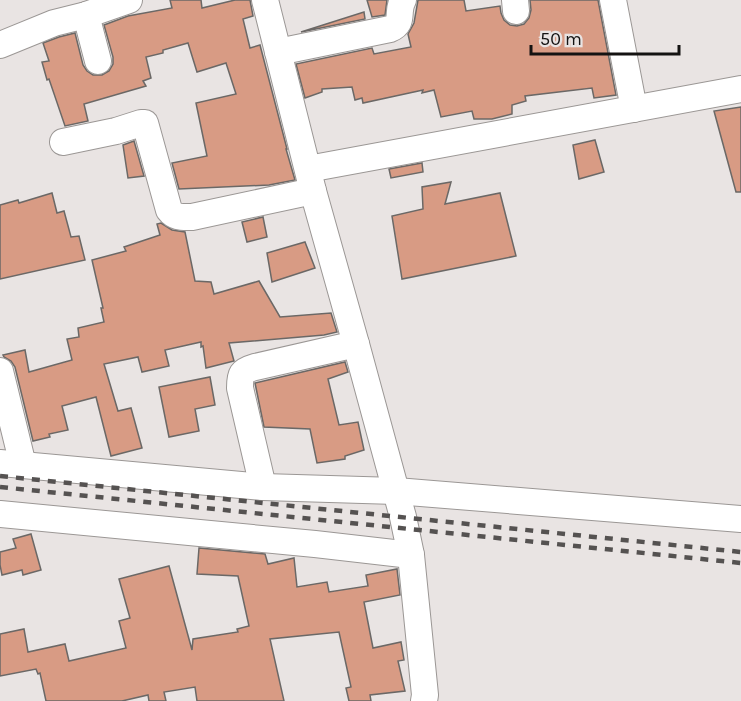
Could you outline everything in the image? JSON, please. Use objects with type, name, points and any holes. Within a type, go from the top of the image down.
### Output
[{"type":"street","points":[[0,45],[52,11],[86,15],[129,0]]},
{"type":"street","points":[[265,0],[310,180],[404,517],[411,555],[424,701]]},
{"type":"street","points":[[278,52],[390,29],[397,26],[399,22],[400,4],[403,0]]},
{"type":"street","points":[[613,0],[634,109]]},
{"type":"street","points":[[86,15],[98,61]]},
{"type":"street","points":[[63,142],[146,123],[169,210],[181,217],[192,217],[310,180],[634,109],[741,89]]},
{"type":"street","points":[[263,487],[240,388],[242,373],[245,369],[356,344]]},
{"type":"street","points":[[0,371],[11,464],[263,487],[396,491],[741,519]]},
{"type":"street","points":[[0,514],[411,555]]},
{"type":"building","points":[[170,0],[201,0],[202,8],[235,0],[250,0],[253,16],[243,19],[250,48],[260,45],[295,180],[269,185],[179,189],[172,163],[207,156],[196,103],[236,94],[226,63],[197,72],[188,43],[146,57],[151,78],[143,81],[146,86],[84,104],[88,121],[65,126],[42,62],[49,61],[43,43],[75,33],[83,65],[93,75],[102,75],[109,71],[113,64],[104,25],[128,16],[172,8]]},
{"type":"building","points":[[367,0],[387,0],[385,15],[372,17]]},
{"type":"building","points":[[418,0],[464,0],[466,11],[500,6],[504,20],[510,25],[517,26],[524,24],[529,18],[530,0],[598,0],[616,95],[594,98],[592,88],[525,96],[526,101],[512,105],[512,114],[492,119],[474,119],[472,111],[441,117],[434,90],[422,93],[423,90],[363,103],[362,98],[355,100],[352,87],[322,89],[322,92],[305,98],[296,64],[372,48],[374,54],[411,47],[408,34],[414,23]]},
{"type":"building","points":[[364,12],[365,19],[301,32]]},
{"type":"building","points":[[741,107],[741,192],[736,192],[714,111]]},
{"type":"building","points":[[595,140],[604,172],[579,179],[573,145]]},
{"type":"building","points":[[134,141],[144,176],[128,178],[123,145]]},
{"type":"building","points":[[422,163],[423,172],[391,178],[389,169]]},
{"type":"building","points":[[451,182],[445,204],[500,193],[516,256],[402,279],[392,216],[423,209],[422,187]]},
{"type":"building","points":[[52,193],[57,213],[64,211],[71,237],[79,236],[85,260],[0,279],[0,205],[18,200],[19,203]]},
{"type":"building","points":[[263,217],[267,237],[247,242],[242,222]]},
{"type":"building","points":[[161,223],[172,230],[185,232],[195,281],[211,282],[214,294],[259,281],[280,317],[331,313],[337,332],[229,343],[234,361],[206,368],[201,342],[165,350],[169,366],[142,372],[138,357],[104,364],[118,411],[131,408],[142,448],[111,456],[96,397],[62,406],[68,430],[49,434],[50,437],[33,441],[15,367],[3,355],[25,350],[29,372],[72,360],[67,339],[79,337],[78,328],[104,322],[92,260],[126,251],[124,247],[160,235],[157,224]]},
{"type":"building","points":[[305,242],[315,268],[272,282],[267,253]]},
{"type":"building","points":[[345,362],[348,372],[328,379],[339,425],[358,422],[364,450],[345,456],[345,459],[317,463],[310,429],[264,427],[255,383]]},
{"type":"building","points":[[210,377],[215,405],[195,409],[199,431],[169,437],[159,387]]},
{"type":"building","points":[[31,534],[41,570],[23,575],[22,570],[2,575],[0,552],[16,548],[13,539]]},
{"type":"building","points":[[199,548],[265,554],[268,564],[294,558],[297,587],[327,582],[329,592],[368,586],[366,575],[397,569],[400,595],[364,602],[373,648],[401,642],[404,660],[398,661],[405,691],[370,695],[371,701],[349,701],[346,688],[351,687],[339,632],[270,639],[284,701],[197,701],[195,687],[164,692],[166,701],[149,701],[148,695],[122,701],[46,701],[40,673],[38,674],[36,669],[0,676],[0,634],[24,629],[28,652],[65,644],[69,661],[126,648],[119,621],[130,618],[119,579],[169,566],[192,650],[193,639],[238,632],[237,629],[249,626],[238,576],[197,574]]},
{"type":"railway","points":[[0,476],[741,552]]},
{"type":"railway","points":[[0,487],[741,563]]}]
